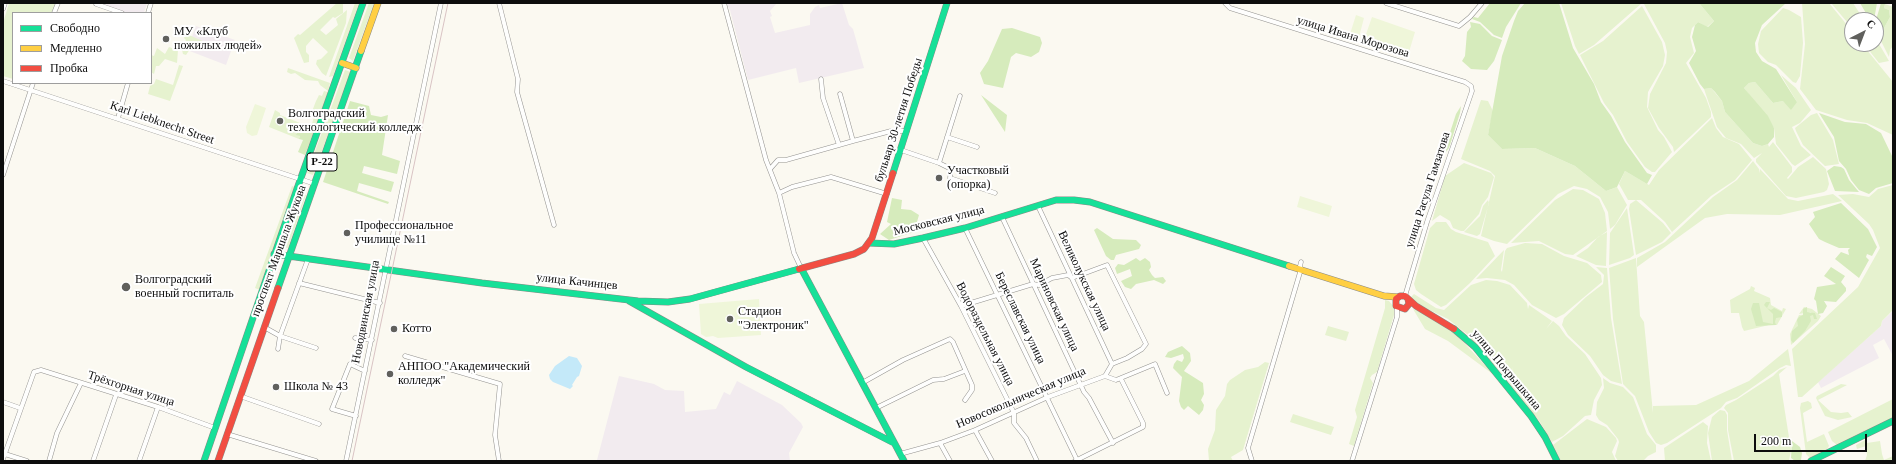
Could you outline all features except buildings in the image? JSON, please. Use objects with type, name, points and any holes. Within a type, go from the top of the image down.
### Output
[{"type":"main road","name":"проспект Маршала Жукова","points":[[204,461],[300,179],[363,3]]},
{"type":"main road","name":"проспект Маршала Жукова","points":[[218,461],[288,256],[315,184],[378,3]]},
{"type":"main road","name":"бульвар 30-летия Победы","points":[[869,243],[887,194],[947,3]]},
{"type":"main road","points":[[342,63],[356,68]]},
{"type":"main road","name":"Московская улица","points":[[869,243],[894,244],[923,238],[965,228],[1056,200],[1074,200],[1090,202],[1384,296]]},
{"type":"main road","points":[[624,299],[666,302],[690,299],[854,254],[864,249],[869,243]]},
{"type":"main road","name":"улица Качинцев","points":[[274,254],[482,283],[624,299],[727,356],[892,442],[904,461]]},
{"type":"main road","points":[[801,268],[876,408],[892,442]]},
{"type":"main road","points":[[1384,296],[1404,298],[1409,304],[1406,308]]},
{"type":"main road","points":[[1384,296],[1397,306]]},
{"type":"main road","points":[[1397,306],[1396,301],[1404,298]]},
{"type":"main road","name":"улица Покрышкина","points":[[1404,298],[1459,331],[1482,355],[1535,422],[1557,461]]},
{"type":"main road","name":"улица Покрышкина","points":[[1397,306],[1423,309]]},
{"type":"main road","points":[[1813,461],[1893,421]]},
{"type":"street","points":[[3,9],[5,3]]},
{"type":"street","points":[[95,3],[119,12]]},
{"type":"street","name":"Новодвинская улица","points":[[346,461],[366,371],[380,303],[385,269],[441,3]]},
{"type":"street","points":[[499,3],[518,79],[516,92],[554,225]]},
{"type":"street","points":[[724,3],[770,169],[779,193],[794,253],[801,268]]},
{"type":"street","name":"улица Ивана Морозова","points":[[1224,3],[1230,8],[1465,82],[1471,86],[1472,91]]},
{"type":"street","points":[[1386,3],[1459,26],[1470,17],[1482,3]]},
{"type":"street","points":[[821,79],[823,98],[839,145]]},
{"type":"street","name":"Karl Liebknecht Street","points":[[12,84],[315,184]]},
{"type":"street","points":[[3,175],[32,84]]},
{"type":"street","points":[[118,118],[128,84]]},
{"type":"street","name":"улица Расула Гамзатова","points":[[1404,298],[1427,222],[1472,91]]},
{"type":"street","points":[[840,94],[853,141]]},
{"type":"street","points":[[939,162],[960,96]]},
{"type":"street","points":[[770,169],[778,160],[786,160],[891,131],[907,131]]},
{"type":"street","points":[[947,137],[977,147]]},
{"type":"street","points":[[901,150],[939,162],[951,169],[950,178],[995,193]]},
{"type":"street","points":[[779,193],[792,187],[831,177],[887,194]]},
{"type":"street","name":"Великолукская улица","points":[[1038,206],[1112,364]]},
{"type":"street","name":"Мариновская улица","points":[[1002,217],[1081,384],[1113,443]]},
{"type":"street","name":"Береславская улица","points":[[965,228],[1048,397],[1076,460]]},
{"type":"street","name":"Водораздельная улица","points":[[923,238],[961,306],[1014,413],[1014,422],[1026,438],[1037,461]]},
{"type":"street","points":[[278,349],[280,336],[308,259]]},
{"type":"street","points":[[1252,461],[1248,448],[1301,270],[1300,266],[1302,262]]},
{"type":"street","points":[[961,306],[998,296],[1033,284],[1039,285],[1052,278],[1068,275],[1072,278],[1106,265],[1146,344],[1142,349],[1112,364]]},
{"type":"street","points":[[299,283],[380,303]]},
{"type":"street","points":[[1352,461],[1397,318],[1397,306]]},
{"type":"street","points":[[1397,318],[1406,308]]},
{"type":"street","points":[[264,327],[280,336],[316,348]]},
{"type":"street","points":[[356,338],[372,340]]},
{"type":"street","points":[[862,383],[903,360],[949,339],[953,342],[972,385],[972,390],[966,400]]},
{"type":"street","points":[[405,356],[500,384],[495,435],[499,461]]},
{"type":"street","points":[[356,416],[332,409],[350,364],[366,371]]},
{"type":"street","name":"Новосокольническая улица","points":[[900,454],[940,443],[975,430],[1048,397],[1105,376],[1112,364]]},
{"type":"street","points":[[1105,376],[1116,380],[1121,379],[1155,364],[1167,393]]},
{"type":"street","name":"Трёхгорная улица","points":[[20,408],[34,372],[40,370],[158,407],[215,428]]},
{"type":"street","points":[[876,408],[932,380],[944,379],[965,371]]},
{"type":"street","points":[[1076,460],[1143,427],[1143,423],[1121,379]]},
{"type":"street","points":[[49,461],[57,433],[81,383]]},
{"type":"street","points":[[93,461],[116,395]]},
{"type":"street","points":[[240,396],[320,424]]},
{"type":"street","points":[[3,402],[20,408],[3,459]]},
{"type":"street","points":[[139,461],[158,407]]},
{"type":"street","points":[[975,430],[992,461]]},
{"type":"street","points":[[227,433],[316,461]]},
{"type":"street","points":[[940,443],[950,461]]},
{"type":"street","points":[[5,454],[27,461]]},
{"type":"shaded area","points":[[103,3],[147,3],[144,12],[124,12],[102,5]]},
{"type":"shaded area","points":[[726,3],[777,3],[770,11],[772,16],[770,17],[775,33],[810,25],[810,14],[815,7],[819,5],[820,8],[842,3],[849,25],[853,29],[864,68],[799,83],[796,68],[748,80],[730,10]]},
{"type":"shaded area","points":[[196,26],[235,40],[226,65],[187,50]]},
{"type":"shaded area","points":[[1893,311],[1893,356],[1884,339],[1873,345],[1879,358],[1821,388],[1818,382],[1881,326],[1882,321]]},
{"type":"shaded area","points":[[619,376],[654,384],[665,390],[684,391],[685,412],[716,409],[724,392],[730,395],[737,381],[782,405],[801,423],[803,427],[789,453],[790,461],[597,460]]},
{"type":"green space","points":[[9,3],[55,3],[52,12],[12,12],[12,79],[3,76],[3,23]]},
{"type":"green space","points":[[337,3],[343,4],[343,13],[335,18],[333,17],[320,30],[326,35],[338,25],[336,19],[347,10],[346,23],[326,76],[316,64],[317,60],[321,59],[328,52],[313,38],[306,46],[306,52],[309,55],[309,62],[304,63],[294,38],[298,34],[300,35]]},
{"type":"green space","points":[[355,3],[359,3],[333,76],[329,77]]},
{"type":"green space","points":[[369,3],[374,3],[353,61],[349,58]]},
{"type":"green space","points":[[1490,3],[1521,3],[1506,27],[1502,38],[1494,35],[1480,22],[1472,19],[1474,17],[1478,18]]},
{"type":"green space","points":[[1525,3],[1559,3],[1573,48],[1594,84],[1601,102],[1611,116],[1625,142],[1647,173],[1652,175],[1647,184],[1625,171],[1617,187],[1606,191],[1575,166],[1535,148],[1502,149],[1488,135],[1502,56],[1518,11]]},
{"type":"green space","points":[[1561,3],[1642,3],[1594,45],[1579,54]]},
{"type":"green space","points":[[1699,3],[1714,21],[1707,27],[1698,22],[1692,28],[1690,37],[1694,53],[1686,63],[1706,98],[1711,112],[1711,117],[1674,152],[1673,147],[1659,128],[1648,108],[1650,94],[1666,63],[1667,52],[1665,43],[1644,4]]},
{"type":"green space","points":[[1699,3],[1786,3],[1762,25],[1755,43],[1756,52],[1762,61],[1776,69],[1797,102],[1791,110],[1783,101],[1773,103],[1755,82],[1749,83],[1744,88],[1768,116],[1774,128],[1774,137],[1768,144],[1762,146],[1753,143],[1725,112],[1722,101],[1715,92],[1711,88],[1704,89],[1700,84],[1689,63],[1696,51],[1692,37],[1695,25],[1698,22],[1708,27],[1714,21]]},
{"type":"green space","points":[[1802,3],[1829,3],[1844,21],[1844,52],[1869,52],[1893,82],[1893,135],[1867,123],[1847,120],[1816,110],[1800,89],[1805,44]]},
{"type":"green space","points":[[1831,3],[1853,3],[1859,12],[1844,12],[1844,18]]},
{"type":"green space","points":[[1860,3],[1877,3],[1875,12],[1865,12]]},
{"type":"green space","points":[[1881,3],[1885,4],[1884,8],[1889,10],[1890,17],[1884,28],[1884,12],[1878,12]]},
{"type":"green space","points":[[1885,4],[1893,7],[1893,46],[1890,50],[1889,57],[1884,47],[1884,28],[1890,17],[1889,10],[1884,8]]},
{"type":"green space","points":[[1642,6],[1662,42],[1665,55],[1663,66],[1648,92],[1647,107],[1658,130],[1664,137],[1672,152],[1655,172],[1652,172],[1645,167],[1627,142],[1613,115],[1604,103],[1580,55],[1603,41]]},
{"type":"green space","points":[[1783,8],[1801,17],[1803,43],[1800,76],[1796,83],[1793,82],[1776,65],[1768,62],[1759,53],[1758,44],[1761,31]]},
{"type":"green space","points":[[1356,15],[1364,18],[1359,37],[1350,34]]},
{"type":"green space","points":[[1372,17],[1415,32],[1409,52],[1365,37]]},
{"type":"green space","points":[[1470,22],[1480,24],[1492,36],[1502,40],[1494,61],[1487,70],[1471,69],[1462,61],[1465,56],[1467,32],[1471,27]]},
{"type":"green space","points":[[1012,28],[1040,37],[1042,43],[1039,52],[1031,57],[1016,53],[1011,57],[1003,88],[984,84],[980,73],[988,61],[1002,29]]},
{"type":"green space","points":[[188,30],[190,31],[189,35],[205,42],[204,47],[192,46],[186,55],[183,54],[182,50],[186,40],[184,38]]},
{"type":"green space","points":[[169,47],[178,50],[177,63],[165,59],[159,66],[156,66],[154,74],[152,73],[152,55],[154,56],[157,48],[165,54]]},
{"type":"green space","points":[[1870,52],[1884,52],[1889,61],[1879,63]]},
{"type":"green space","points":[[179,65],[183,66],[170,101],[148,94],[150,86],[154,84],[156,79],[173,85]]},
{"type":"green space","points":[[288,68],[330,83],[328,91],[320,85],[318,81],[305,80],[295,73],[291,74],[287,72]]},
{"type":"green space","points":[[345,70],[351,72],[313,175],[307,173]]},
{"type":"green space","points":[[1781,75],[1796,88],[1811,110],[1800,123],[1792,127],[1801,146],[1811,155],[1795,166],[1776,144],[1774,128],[1744,88],[1749,83],[1755,82],[1773,103],[1783,101],[1797,102]]},
{"type":"green space","points":[[1711,88],[1722,101],[1725,112],[1753,143],[1762,146],[1768,144],[1769,147],[1773,142],[1792,167],[1792,172],[1787,178],[1788,179],[1798,167],[1813,157],[1826,169],[1829,184],[1827,190],[1796,198],[1786,196],[1756,162],[1756,159],[1762,153],[1754,158],[1741,144],[1726,138],[1717,127],[1704,89]]},
{"type":"green space","points":[[324,91],[328,92],[316,127],[312,124],[314,116],[311,114],[319,95],[322,96]]},
{"type":"green space","points":[[981,95],[1007,115],[1005,132]]},
{"type":"green space","points":[[1481,100],[1488,101],[1493,111],[1488,135],[1502,149],[1535,148],[1575,166],[1606,191],[1617,187],[1627,205],[1615,225],[1610,229],[1608,212],[1600,197],[1587,189],[1574,186],[1558,194],[1507,244],[1481,236],[1495,176],[1490,171],[1461,159]]},
{"type":"green space","points":[[350,101],[369,106],[371,115],[381,117],[388,115],[382,155],[400,161],[397,174],[364,166],[362,173],[394,182],[391,192],[359,183],[357,191],[389,202],[388,204],[323,182]]},
{"type":"green space","points":[[255,104],[266,108],[257,135],[252,136],[247,133],[246,127]]},
{"type":"green space","points":[[1461,106],[1449,148],[1442,157],[1456,114]]},
{"type":"green space","points":[[275,110],[280,113],[280,115],[300,123],[296,134],[300,136],[299,139],[269,127]]},
{"type":"green space","points":[[1817,113],[1833,140],[1839,164],[1825,166],[1803,145],[1796,131],[1795,128],[1811,115]]},
{"type":"green space","points":[[1819,113],[1845,122],[1866,124],[1881,133],[1893,158],[1893,183],[1876,188],[1869,194],[1859,190],[1851,180],[1846,169],[1839,161],[1834,137]]},
{"type":"green space","points":[[1712,118],[1716,128],[1723,137],[1739,144],[1752,160],[1735,180],[1711,196],[1672,232],[1665,222],[1641,200],[1628,200],[1619,184],[1625,171],[1649,185],[1659,170]]},
{"type":"green space","points":[[300,123],[310,127],[314,131],[305,155],[298,152],[303,140],[299,139],[300,136],[296,135]]},
{"type":"green space","points":[[1753,161],[1759,169],[1759,173],[1760,169],[1788,199],[1798,201],[1833,194],[1842,201],[1780,215],[1727,214],[1705,218],[1637,267],[1637,258],[1665,242],[1713,197],[1737,180]]},
{"type":"green space","points":[[1464,163],[1491,173],[1494,177],[1488,197],[1482,205],[1479,214],[1464,231],[1461,231],[1453,228],[1450,221],[1440,215],[1432,221],[1445,176]]},
{"type":"green space","points":[[1834,166],[1844,169],[1849,180],[1859,192],[1835,191],[1827,171]]},
{"type":"green space","points":[[1893,185],[1893,310],[1882,321],[1881,326],[1802,397],[1798,397],[1792,349],[1858,287],[1880,248],[1869,224],[1838,195],[1853,194],[1869,197],[1878,189]]},
{"type":"green space","points":[[292,186],[295,187],[260,290],[255,288]]},
{"type":"green space","points":[[1573,189],[1583,190],[1599,199],[1605,213],[1607,231],[1573,255],[1565,254],[1539,241],[1511,243],[1555,200]]},
{"type":"green space","points":[[300,193],[306,195],[288,248],[282,247]]},
{"type":"green space","points":[[1300,196],[1332,206],[1329,217],[1297,207]]},
{"type":"green space","points":[[892,198],[902,200],[901,209],[911,210],[919,215],[914,232],[889,240],[880,234],[891,224],[887,222]]},
{"type":"green space","points":[[1488,200],[1489,203],[1480,234],[1477,236],[1464,232],[1480,216],[1483,206]]},
{"type":"green space","points":[[1636,200],[1663,223],[1671,233],[1662,242],[1636,255],[1629,209],[1630,204]]},
{"type":"green space","points":[[1841,203],[1868,229],[1877,247],[1872,256],[1867,254],[1866,257],[1869,260],[1859,278],[1835,259],[1841,252],[1849,255],[1848,250],[1850,248],[1839,248],[1819,239],[1809,224],[1815,217],[1813,212]]},
{"type":"green space","points":[[1627,208],[1634,255],[1630,258],[1609,265],[1610,233]]},
{"type":"green space","points":[[1436,222],[1446,222],[1451,229],[1456,232],[1488,242],[1495,256],[1470,283],[1446,305],[1441,307],[1416,290],[1414,284],[1430,228]]},
{"type":"green space","points":[[1097,228],[1113,239],[1136,240],[1141,245],[1139,249],[1116,255],[1114,260],[1111,260],[1106,256],[1094,230]]},
{"type":"green space","points":[[1607,232],[1606,266],[1596,265],[1576,256],[1588,248],[1598,237]]},
{"type":"green space","points":[[1525,243],[1542,244],[1564,256],[1587,263],[1601,275],[1602,282],[1564,314],[1556,318],[1532,305],[1514,285],[1505,280],[1487,278],[1476,279],[1504,250],[1502,272],[1505,251],[1507,248]]},
{"type":"green space","points":[[1136,258],[1140,261],[1145,258],[1150,262],[1151,267],[1149,270],[1152,275],[1155,278],[1163,277],[1166,281],[1163,284],[1154,280],[1136,284],[1131,289],[1125,287],[1121,281],[1132,276],[1130,269],[1117,274],[1115,268],[1118,264],[1124,265]]},
{"type":"green space","points":[[1636,258],[1640,316],[1644,322],[1653,413],[1653,406],[1696,405],[1749,381],[1788,349],[1791,366],[1786,365],[1780,368],[1737,398],[1726,402],[1721,408],[1667,443],[1661,445],[1656,443],[1649,432],[1635,396],[1623,384],[1613,319],[1609,268]]},
{"type":"green space","points":[[1596,267],[1607,268],[1611,318],[1622,384],[1611,381],[1603,375],[1590,356],[1568,335],[1562,325],[1564,318],[1586,297],[1603,284],[1604,275]]},
{"type":"green space","points":[[1831,267],[1845,276],[1841,282],[1846,288],[1846,291],[1836,302],[1824,301],[1827,306],[1823,313],[1818,314],[1816,301],[1814,299],[1817,287],[1836,284],[1824,276]]},
{"type":"green space","points":[[1486,280],[1497,281],[1510,285],[1527,303],[1528,309],[1529,305],[1552,321],[1546,329],[1553,321],[1559,326],[1566,336],[1585,354],[1601,378],[1602,385],[1594,400],[1591,415],[1585,416],[1563,436],[1552,442],[1540,422],[1509,383],[1513,367],[1509,382],[1468,335],[1448,319],[1415,303],[1410,298],[1414,294],[1436,308],[1444,310],[1471,285]]},
{"type":"green space","points":[[1751,286],[1755,288],[1754,291],[1770,298],[1771,305],[1782,311],[1783,308],[1786,309],[1777,325],[1769,325],[1744,331],[1739,313],[1731,313],[1730,300],[1750,289]]},
{"type":"green space","name":"Стадион \"Электроник\"","points":[[759,299],[761,335],[718,338],[713,336],[706,337],[701,334],[699,304]]},
{"type":"green space","points":[[1385,300],[1389,301],[1394,307],[1394,315],[1377,372],[1370,378],[1373,383],[1354,446],[1349,444],[1357,417],[1355,410],[1385,308]]},
{"type":"green space","points":[[1766,302],[1770,302],[1767,308],[1764,305]]},
{"type":"green space","points":[[1753,303],[1759,303],[1763,322],[1773,324],[1773,314],[1767,308],[1771,310],[1774,308],[1782,312],[1782,317],[1776,318],[1776,325],[1756,326],[1751,309]]},
{"type":"green space","points":[[1804,307],[1812,309],[1821,316],[1818,321],[1791,345],[1790,334],[1799,315],[1812,314],[1811,312],[1799,314]]},
{"type":"green space","points":[[1807,307],[1807,312],[1815,313],[1817,319],[1814,319],[1813,315],[1810,316],[1811,321],[1805,331],[1793,343],[1791,340],[1792,331],[1798,326],[1797,320],[1803,315],[1803,309]]},
{"type":"green space","points":[[1413,309],[1430,316],[1456,334],[1494,375],[1448,341],[1425,329]]},
{"type":"green space","points":[[1328,326],[1349,332],[1346,341],[1325,335]]},
{"type":"green space","points":[[1182,346],[1190,353],[1191,361],[1184,371],[1203,383],[1204,394],[1201,400],[1204,405],[1203,410],[1199,415],[1188,406],[1184,410],[1179,401],[1182,377],[1173,368],[1177,360],[1182,362],[1184,358],[1183,354],[1171,358],[1165,357],[1168,352]]},
{"type":"green space","points":[[1265,362],[1269,363],[1243,450],[1231,457],[1233,461],[1209,461],[1208,449],[1215,430],[1216,410],[1225,396],[1227,384],[1230,380],[1245,370],[1258,367]]},
{"type":"green space","points":[[1787,367],[1779,374],[1791,450],[1789,461],[1734,461],[1728,430],[1728,413],[1724,408],[1726,405],[1773,376],[1779,370]]},
{"type":"green space","points":[[1603,378],[1610,383],[1623,387],[1633,397],[1647,434],[1656,445],[1656,452],[1648,456],[1643,461],[1618,461],[1615,456],[1619,442],[1618,439],[1607,425],[1599,420],[1596,415],[1597,402],[1604,388]]},
{"type":"green space","points":[[1841,384],[1847,385],[1818,400],[1831,412],[1848,412],[1852,417],[1838,420],[1825,416],[1816,398],[1817,396]]},
{"type":"green space","points":[[1893,399],[1893,418],[1837,445],[1832,441],[1828,432]]},
{"type":"green space","points":[[1808,401],[1811,403],[1812,408],[1803,413],[1807,442],[1824,434],[1829,446],[1827,449],[1810,458],[1806,454],[1800,408],[1801,403]]},
{"type":"green space","points":[[1720,410],[1725,411],[1727,415],[1727,430],[1732,461],[1712,461],[1708,433],[1712,417]]},
{"type":"green space","points":[[1293,414],[1334,427],[1331,435],[1290,422]]},
{"type":"green space","points":[[1587,419],[1606,427],[1616,438],[1617,441],[1612,452],[1616,461],[1561,461],[1553,445]]},
{"type":"green space","points":[[1703,422],[1708,426],[1707,443],[1711,461],[1665,461],[1664,448]]},
{"type":"green space","points":[[1865,440],[1867,443],[1880,441],[1884,460],[1893,456],[1893,461],[1865,461],[1867,455],[1866,446],[1857,449],[1856,445]]},
{"type":"green space","points":[[1792,441],[1800,447],[1802,453],[1801,460],[1795,461],[1791,458]]},
{"type":"water","points":[[569,356],[577,358],[582,366],[579,376],[570,389],[553,382],[549,375],[555,366]]},
{"type":"tram line","points":[[352,461],[448,3]]},
{"type":"traffic: fast","points":[[204,461],[297,189],[363,3]]},
{"type":"traffic: fast","points":[[893,173],[947,3]]},
{"type":"traffic: fast","points":[[278,288],[361,51]]},
{"type":"traffic: fast","points":[[869,243],[894,244],[923,238],[965,228],[1056,200],[1074,200],[1090,202],[1289,266]]},
{"type":"traffic: fast","points":[[274,254],[482,283],[638,301],[668,302],[690,299],[799,269]]},
{"type":"traffic: fast","points":[[801,268],[904,461]]},
{"type":"traffic: fast","points":[[629,301],[746,367],[892,442]]},
{"type":"traffic: fast","points":[[1454,329],[1475,347],[1531,416],[1545,437],[1557,461]]},
{"type":"traffic: fast","points":[[1811,461],[1893,421]]},
{"type":"traffic: slow","points":[[361,51],[378,3]]},
{"type":"traffic: slow","points":[[342,63],[356,68]]},
{"type":"traffic: slow","points":[[1289,266],[1384,296],[1398,297]]},
{"type":"traffic: jam","points":[[799,269],[854,254],[864,249],[872,238],[893,173]]},
{"type":"traffic: jam","points":[[218,461],[278,288]]},
{"type":"traffic: jam","points":[[1408,299],[1409,304],[1405,309],[1396,306],[1396,299],[1400,296],[1405,296],[1416,306],[1454,329]]},
{"type":"place","name":"МУ «Клуб пожилых людей»","points":[[166,39]]},
{"type":"place","name":"Волгоградский технологический колледж","points":[[280,121]]},
{"type":"place","name":"Участковый (опорка)","points":[[939,178]]},
{"type":"place","name":"Профессиональное училище №11","points":[[347,233]]},
{"type":"place","name":"Волгоградский военный госпиталь","points":[[126,287]]},
{"type":"place","name":"Стадион \"Электроник\"","points":[[730,319]]},
{"type":"place","name":"Котто","points":[[394,329]]},
{"type":"place","name":"АНПОО \"Академический колледж\"","points":[[390,374]]},
{"type":"place","name":"Школа № 43","points":[[276,387]]}]
